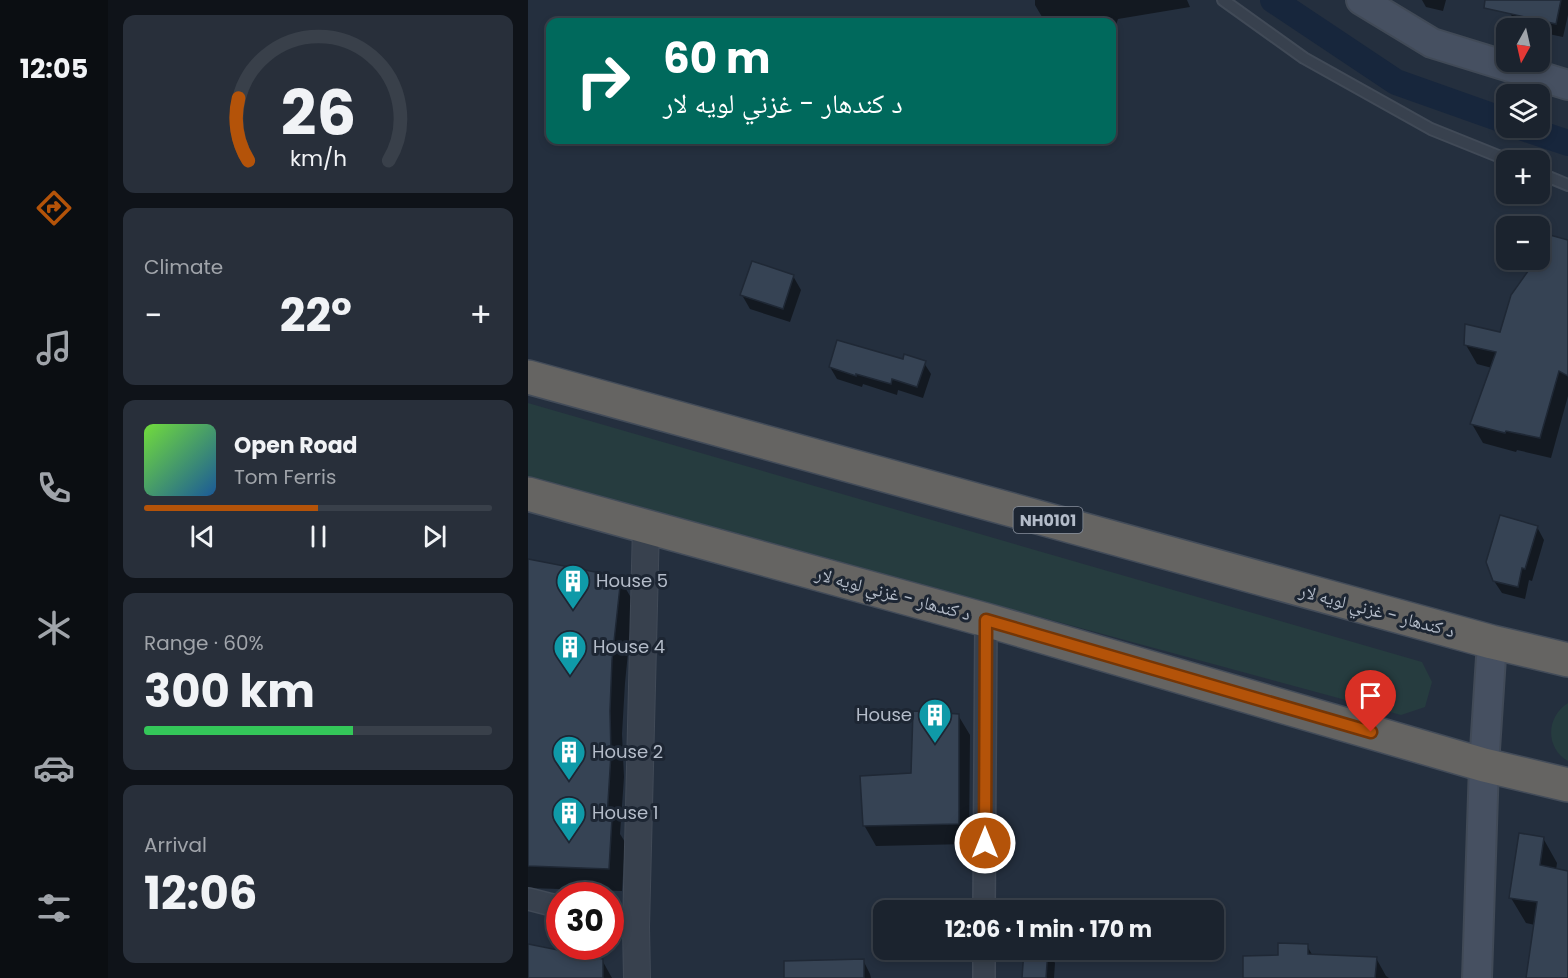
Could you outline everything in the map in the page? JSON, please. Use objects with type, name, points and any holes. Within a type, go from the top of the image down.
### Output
[{"type":"highway","name":"د کندهار - غزني لويه لار","points":[[528,377],[1492,642],[1568,660]]},
{"type":"highway","name":"د کندهار - غزني لويه لار","points":[[528,494],[986,620],[1484,765],[1568,785]]},
{"type":"main road","points":[[1361,0],[1432,43],[1568,85]]},
{"type":"main road","points":[[1477,978],[1484,765],[1492,642]]},
{"type":"street","points":[[636,978],[646,526]]},
{"type":"street","points":[[984,900],[986,620]]},
{"type":"street","points":[[528,899],[546,904]]},
{"type":"street","points":[[624,924],[636,927]]},
{"type":"street","points":[[984,960],[984,978]]},
{"type":"lane","points":[[1223,0],[1304,58],[1431,129],[1496,155]]},
{"type":"lane","points":[[1550,178],[1568,185]]},
{"type":"green space","points":[[528,403],[1422,662],[1432,682],[1425,707],[1401,715],[528,478]]},
{"type":"green space","points":[[1568,703],[1568,761],[1555,748],[1551,732],[1555,716]]},
{"type":"building","points":[[1485,0],[1561,0],[1556,24],[1550,23],[1550,18],[1529,18],[1484,8]]},
{"type":"building","points":[[1550,235],[1568,240],[1568,376],[1559,371],[1540,438],[1506,431],[1505,433],[1470,424],[1496,352],[1464,345],[1465,324],[1500,332],[1511,295],[1529,270],[1550,270]]},
{"type":"building","points":[[752,261],[794,275],[783,309],[740,295]]},
{"type":"building","points":[[837,340],[903,359],[904,354],[926,361],[917,387],[892,379],[891,384],[829,367]]},
{"type":"building","points":[[1500,515],[1538,526],[1525,569],[1522,568],[1518,587],[1493,581],[1486,562]]},
{"type":"building","points":[[528,559],[621,577],[612,660],[611,754],[607,818],[612,818],[609,869],[528,866]]},
{"type":"building","name":"House","points":[[913,711],[959,714],[959,824],[863,826],[860,776],[911,773]]},
{"type":"building","points":[[1519,833],[1544,837],[1540,865],[1568,871],[1568,978],[1526,978],[1537,902],[1509,898]]},
{"type":"building","points":[[1278,943],[1308,944],[1308,954],[1377,957],[1375,978],[1243,978],[1243,956],[1278,955]]},
{"type":"building","points":[[528,944],[546,948],[546,960],[603,960],[603,978],[528,978]]},
{"type":"building","points":[[864,959],[864,978],[784,978],[784,961]]},
{"type":"building","points":[[1023,960],[1047,960],[1046,978],[1022,978]]},
{"type":"waterway","points":[[1273,0],[1396,82],[1496,117]]},
{"type":"waterway","points":[[1550,137],[1568,143]]},
{"type":"place","name":"House 5","points":[[573,610]]},
{"type":"place","name":"House 4","points":[[570,676]]},
{"type":"place","name":"House","points":[[935,744]]},
{"type":"place","name":"House 2","points":[[569,781]]},
{"type":"place","name":"House 1","points":[[569,842]]},
{"type":"route","points":[[985,843],[986,620],[1371,732]]}]
